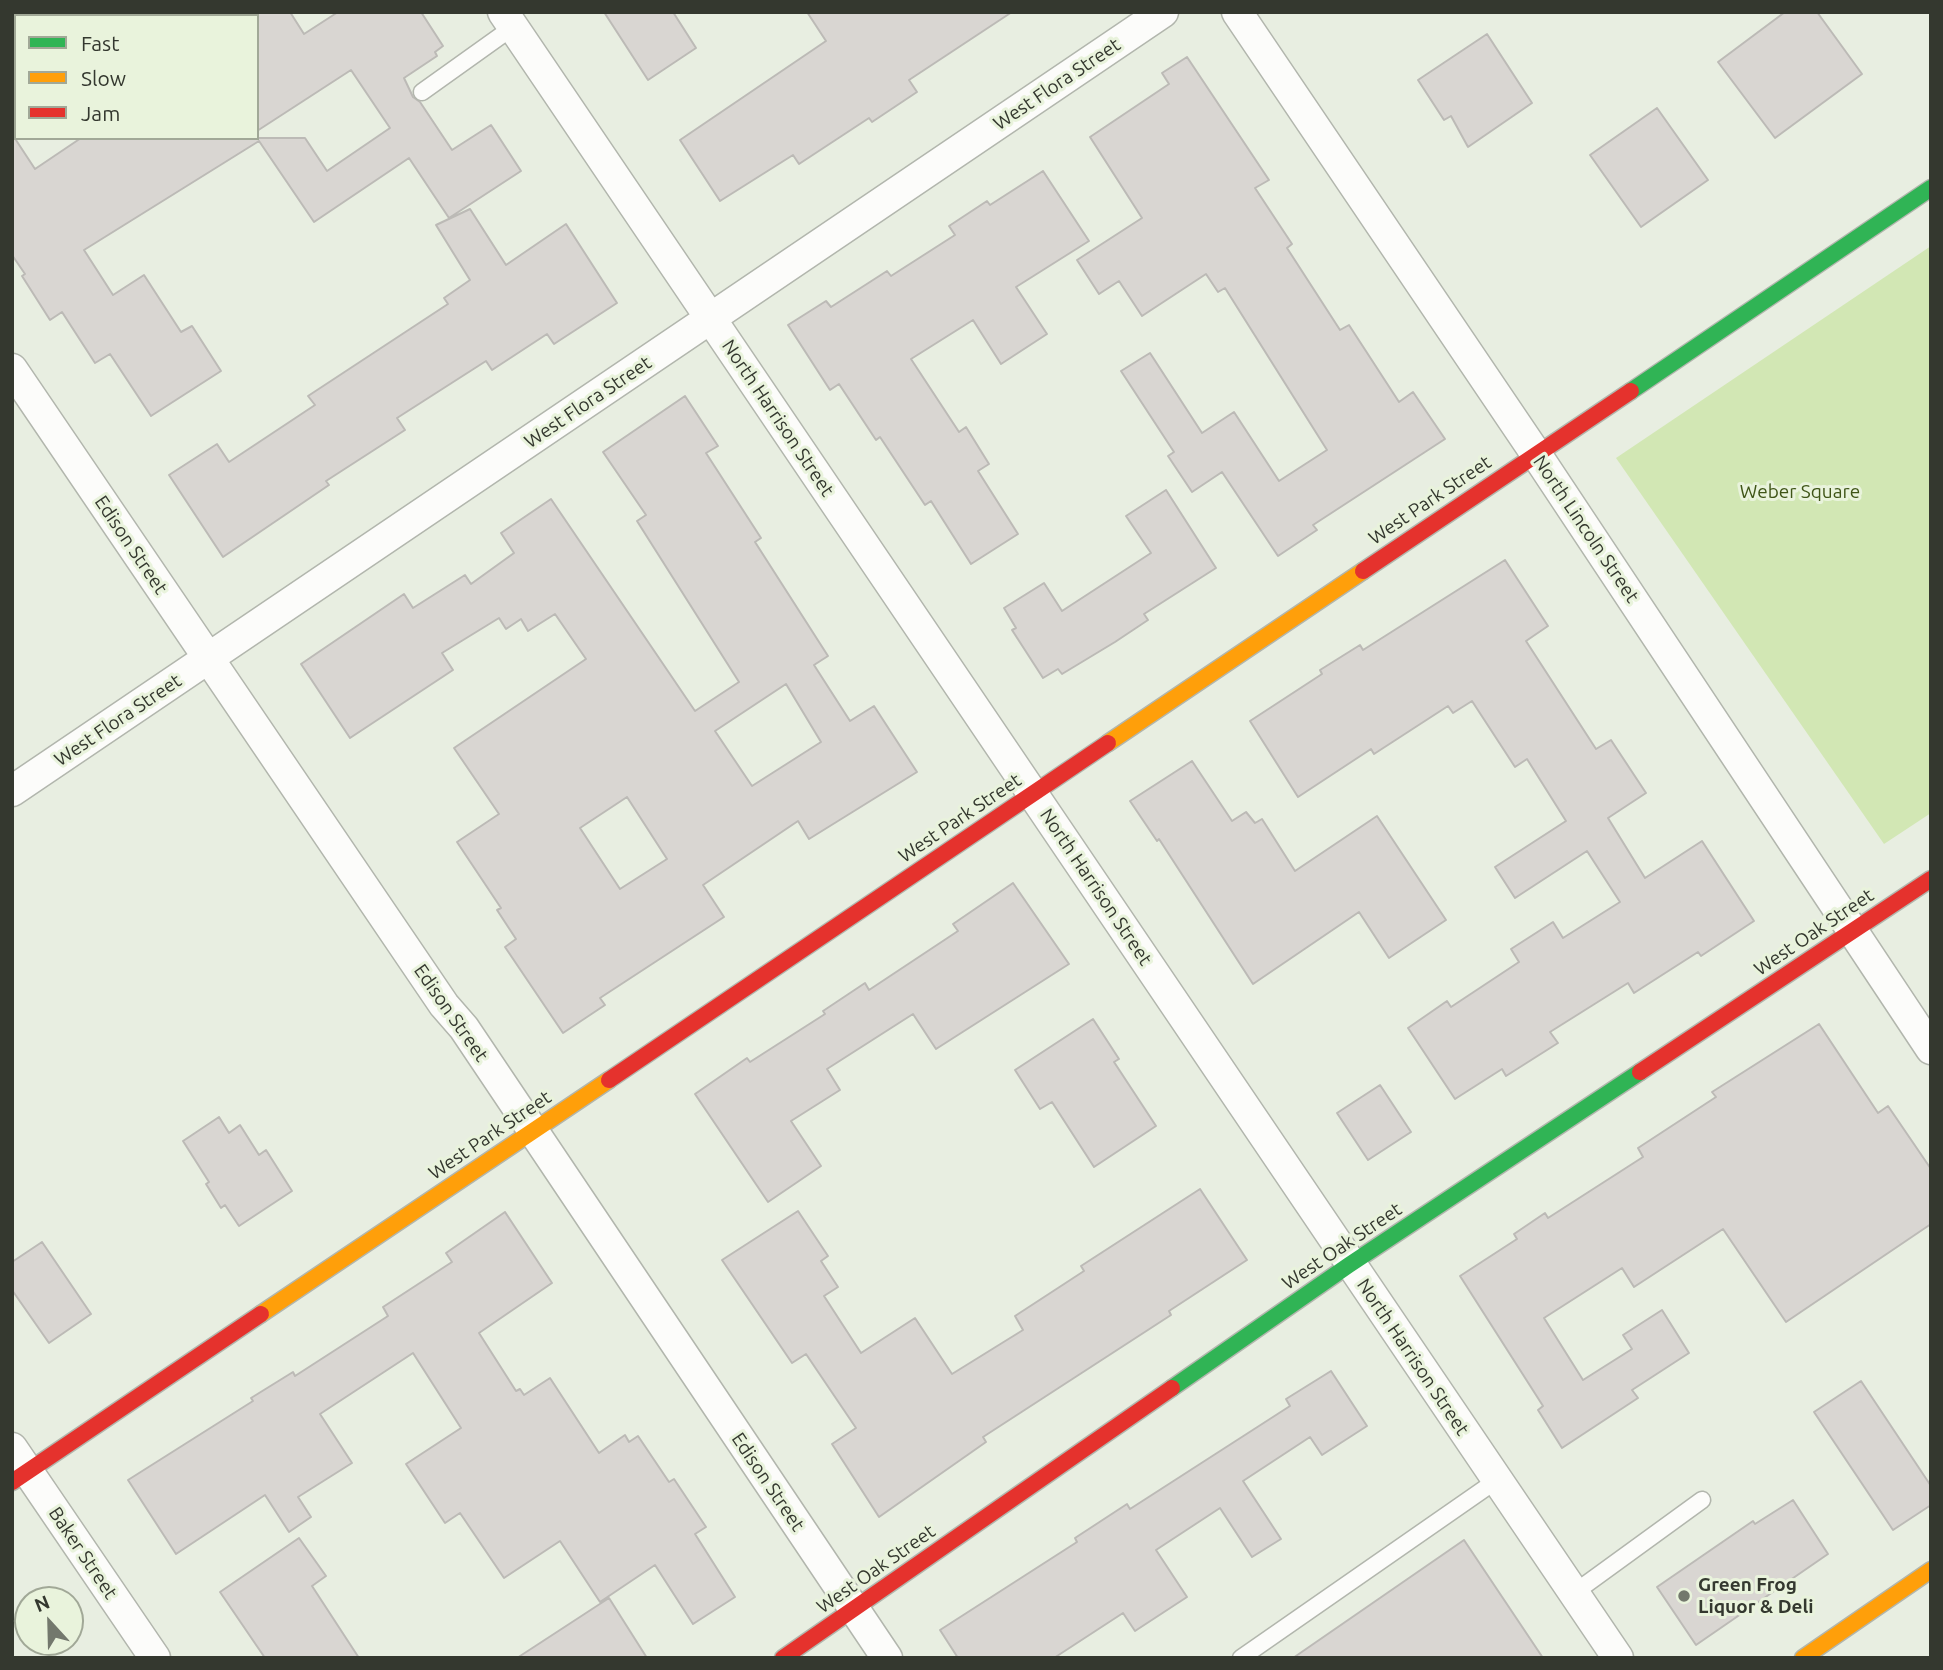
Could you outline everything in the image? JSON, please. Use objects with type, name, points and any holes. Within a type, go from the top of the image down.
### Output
[{"type":"street","name":"West Flora Street","points":[[12,791],[1163,12]]},
{"type":"street","name":"North Lincoln Street","points":[[1237,12],[1536,454],[1931,1049]]},
{"type":"street","name":"North Harrison Street","points":[[508,20],[1034,793],[1349,1265],[1618,1658]]},
{"type":"street","name":"West Park Street","points":[[17,1467],[531,1132],[1931,188]]},
{"type":"street","name":"Edison Street","points":[[12,369],[444,1005],[464,1028],[531,1132],[887,1658]]},
{"type":"street","name":"West Oak Street","points":[[783,1658],[1349,1265],[1931,879]]},
{"type":"street","name":"Baker Street","points":[[17,1467],[155,1658]]},
{"type":"street","points":[[1803,1658],[1931,1570]]},
{"type":"lane","points":[[422,92],[508,20]]},
{"type":"lane","points":[[1241,1658],[1497,1480]]},
{"type":"lane","points":[[1574,1592],[1702,1500]]},
{"type":"green space","name":"Weber Square","points":[[1931,246],[1931,813],[1884,844],[1616,458]]},
{"type":"building","points":[[290,12],[304,34],[338,12],[421,12],[443,46],[435,52],[437,56],[404,78],[413,97],[420,102],[452,150],[491,125],[521,171],[449,218],[409,158],[314,222],[259,141],[84,250],[113,295],[144,275],[181,332],[192,326],[221,371],[151,416],[110,354],[95,363],[62,312],[50,320],[22,276],[25,274],[12,255],[12,134],[35,169],[78,140],[305,138],[327,171],[390,128],[351,70],[259,130],[257,14]]},
{"type":"building","points":[[604,12],[673,12],[696,48],[648,80]]},
{"type":"building","points":[[807,12],[1012,12],[909,80],[917,92],[872,122],[869,118],[799,164],[793,155],[720,201],[680,140],[826,41]]},
{"type":"building","points":[[1785,12],[1817,12],[1862,74],[1775,138],[1718,62]]},
{"type":"building","points":[[1487,34],[1532,103],[1468,147],[1451,116],[1444,120],[1418,80]]},
{"type":"building","points":[[1187,57],[1269,180],[1255,188],[1292,244],[1287,248],[1340,330],[1349,325],[1399,402],[1413,392],[1445,439],[1313,525],[1317,530],[1278,556],[1222,472],[1192,492],[1168,456],[1174,452],[1121,371],[1150,353],[1202,433],[1234,412],[1279,481],[1327,450],[1225,288],[1218,292],[1206,274],[1142,316],[1119,281],[1099,294],[1077,260],[1142,218],[1090,137],[1169,84],[1162,73]]},
{"type":"building","points":[[1657,108],[1708,180],[1641,227],[1590,155]]},
{"type":"building","points":[[1043,171],[1089,241],[1016,287],[1047,334],[1001,364],[973,320],[911,359],[959,432],[966,427],[989,464],[978,471],[1018,534],[971,564],[931,501],[925,505],[880,437],[876,440],[839,384],[830,390],[788,325],[826,301],[831,307],[887,271],[891,276],[955,235],[949,226],[987,201],[990,205]]},
{"type":"building","points":[[470,209],[506,265],[566,224],[617,303],[554,344],[547,334],[492,370],[486,361],[397,418],[405,430],[326,481],[329,485],[223,557],[169,475],[217,444],[229,462],[315,405],[308,396],[448,304],[444,298],[470,280],[436,225]]},
{"type":"building","points":[[685,396],[718,446],[706,453],[761,538],[755,542],[828,656],[814,665],[850,721],[874,706],[917,772],[809,839],[798,821],[703,885],[724,917],[600,998],[605,1005],[563,1033],[505,947],[516,939],[497,910],[501,908],[457,842],[499,814],[454,748],[586,659],[555,614],[528,631],[521,619],[506,629],[499,618],[442,653],[453,670],[350,738],[301,664],[404,594],[413,608],[465,575],[471,584],[514,553],[501,533],[551,499],[695,711],[739,682],[637,521],[646,515],[603,452]],"holes":[[[786,684],[821,742],[752,786],[715,731]],[[627,797],[667,859],[620,889],[580,828]]]},
{"type":"building","points":[[1166,490],[1216,568],[1144,614],[1148,620],[1115,642],[1062,674],[1058,669],[1043,678],[1012,630],[1016,628],[1004,608],[1044,583],[1062,611],[1151,553],[1126,516]]},
{"type":"building","points":[[1505,560],[1548,626],[1526,641],[1596,749],[1611,740],[1646,793],[1608,818],[1645,878],[1702,841],[1754,921],[1701,956],[1698,952],[1634,993],[1628,983],[1550,1032],[1558,1043],[1506,1076],[1502,1069],[1455,1099],[1408,1028],[1447,1001],[1451,1007],[1519,962],[1511,949],[1553,922],[1563,938],[1620,902],[1587,851],[1515,898],[1495,867],[1566,821],[1527,759],[1515,767],[1472,701],[1453,713],[1448,706],[1374,754],[1371,749],[1298,797],[1250,721],[1322,674],[1320,670],[1360,645],[1363,650]]},
{"type":"building","points":[[1192,761],[1232,821],[1246,812],[1255,823],[1262,819],[1295,871],[1377,816],[1446,920],[1389,958],[1359,912],[1253,984],[1159,839],[1157,841],[1130,801]]},
{"type":"building","points":[[1013,883],[1069,964],[936,1049],[913,1014],[827,1069],[840,1090],[791,1121],[821,1166],[768,1202],[695,1094],[747,1058],[750,1062],[825,1014],[823,1011],[865,983],[869,990],[958,931],[953,924]]},
{"type":"building","points":[[1093,1019],[1119,1059],[1114,1062],[1156,1126],[1094,1167],[1052,1102],[1040,1109],[1015,1070]]},
{"type":"building","points":[[1819,1024],[1878,1113],[1888,1106],[1931,1169],[1931,1224],[1786,1322],[1723,1229],[1634,1287],[1622,1268],[1544,1318],[1583,1380],[1632,1349],[1623,1335],[1662,1310],[1689,1353],[1632,1390],[1638,1398],[1562,1448],[1538,1410],[1543,1406],[1460,1276],[1517,1239],[1514,1234],[1545,1213],[1548,1218],[1643,1157],[1638,1148],[1716,1097],[1712,1092]]},
{"type":"building","points":[[1380,1085],[1411,1132],[1368,1160],[1337,1113]]},
{"type":"building","points":[[219,1117],[229,1133],[240,1125],[259,1155],[266,1150],[292,1191],[239,1226],[225,1205],[221,1208],[206,1184],[209,1182],[183,1141]]},
{"type":"building","points":[[1200,1189],[1247,1260],[1169,1311],[1171,1315],[983,1437],[986,1442],[879,1517],[832,1444],[856,1428],[806,1354],[792,1363],[722,1260],[798,1211],[828,1256],[821,1261],[838,1287],[824,1296],[861,1353],[915,1318],[952,1374],[1023,1330],[1015,1316],[1084,1271],[1081,1266]]},
{"type":"building","points":[[505,1212],[552,1283],[479,1333],[516,1391],[520,1389],[524,1395],[550,1378],[599,1453],[625,1435],[629,1442],[638,1436],[669,1482],[674,1479],[706,1527],[695,1534],[735,1597],[693,1624],[655,1565],[600,1602],[560,1541],[504,1578],[460,1513],[445,1523],[406,1464],[461,1428],[413,1353],[320,1414],[352,1463],[298,1497],[311,1517],[289,1532],[265,1495],[176,1554],[128,1480],[253,1401],[251,1398],[293,1372],[295,1376],[388,1316],[383,1307],[452,1262],[446,1253]]},
{"type":"building","points":[[42,1242],[91,1314],[49,1343],[12,1290],[12,1262]]},
{"type":"building","points":[[1331,1371],[1367,1426],[1322,1455],[1310,1437],[1243,1481],[1281,1539],[1252,1557],[1220,1508],[1156,1550],[1187,1597],[1135,1631],[1123,1613],[1054,1658],[958,1658],[940,1630],[1077,1542],[1075,1538],[1127,1504],[1130,1509],[1290,1406],[1286,1399]]},
{"type":"building","points":[[1861,1381],[1931,1486],[1931,1505],[1893,1530],[1814,1412]]},
{"type":"building","points":[[1793,1500],[1828,1554],[1696,1645],[1657,1587],[1753,1521],[1755,1524]]},
{"type":"building","points":[[299,1538],[326,1576],[312,1586],[359,1658],[265,1658],[220,1592]]},
{"type":"building","points":[[1464,1540],[1543,1658],[1293,1658]]},
{"type":"building","points":[[609,1598],[647,1658],[517,1658]]},
{"type":"traffic: fast","points":[[1631,391],[1931,188]]},
{"type":"traffic: fast","points":[[1172,1388],[1349,1265],[1640,1072]]},
{"type":"traffic: slow","points":[[1108,743],[1363,571]]},
{"type":"traffic: slow","points":[[261,1314],[609,1080]]},
{"type":"traffic: slow","points":[[1803,1658],[1931,1570]]},
{"type":"traffic: jam","points":[[1363,571],[1631,391]]},
{"type":"traffic: jam","points":[[609,1080],[1108,743]]},
{"type":"traffic: jam","points":[[1640,1072],[1931,879]]},
{"type":"traffic: jam","points":[[12,1482],[261,1314]]},
{"type":"traffic: jam","points":[[783,1658],[1172,1388]]},
{"type":"place","name":"Green Frog Liquor & Deli","points":[[1684,1596]]}]
